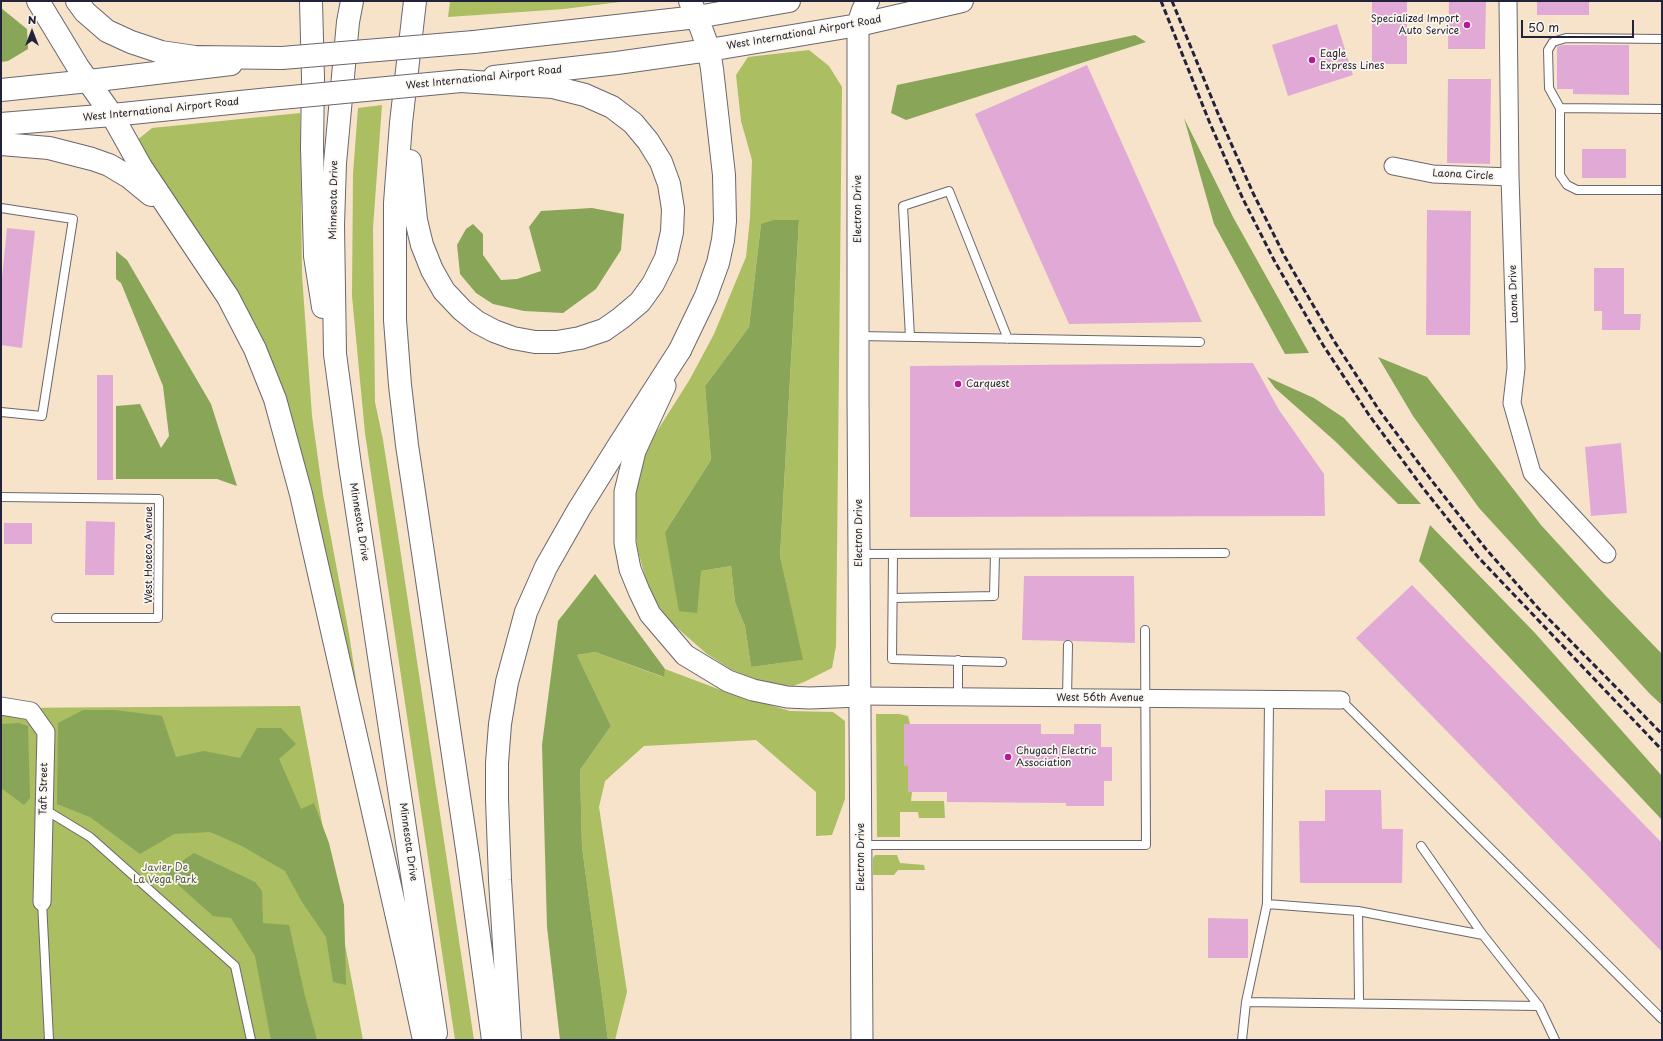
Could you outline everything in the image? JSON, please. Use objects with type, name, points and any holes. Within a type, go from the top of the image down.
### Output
[{"type":"main road","points":[[38,1],[78,67],[112,115],[141,167],[228,297],[255,349],[277,406],[303,502],[424,1040]]},
{"type":"main road","points":[[77,1],[85,12],[107,31],[131,42],[161,52],[195,57],[282,58]]},
{"type":"main road","points":[[311,1],[313,78],[312,148],[315,256],[323,308],[335,354]]},
{"type":"main road","name":"Minnesota Drive","points":[[352,1],[348,22],[335,163],[333,225],[335,354],[348,450],[437,1040]]},
{"type":"main road","points":[[415,1],[404,97],[395,203],[395,320],[400,385],[407,445],[494,1040]]},
{"type":"main road","points":[[1,90],[89,82],[282,58],[474,42],[694,9],[789,1]]},
{"type":"main road","points":[[858,25],[868,1]]},
{"type":"main road","name":"West International Airport Road","points":[[1,124],[112,115],[461,81],[595,66],[709,50],[858,25],[962,1]]},
{"type":"main road","points":[[510,1040],[497,799],[500,724],[507,682],[526,612],[546,567],[579,509],[680,350],[706,296],[718,263],[723,240],[725,222],[724,175],[709,50],[694,9]]},
{"type":"main road","points":[[404,97],[412,196],[416,220],[422,245],[432,270],[444,291],[462,310],[477,322],[494,331],[513,338],[535,342],[557,342],[580,338],[604,330],[640,302],[653,284],[666,258],[672,232],[673,209],[669,184],[661,162],[648,141],[633,123],[612,107],[585,95],[553,88],[461,81]]},
{"type":"main road","points":[[1,144],[49,148],[73,153],[109,165],[130,177],[147,190],[183,230]]},
{"type":"street","name":"Laona Drive","points":[[1508,1],[1510,177],[1516,368],[1512,403],[1532,473],[1607,554]]},
{"type":"street","name":"Electron Drive","points":[[858,25],[858,336],[862,1040]]},
{"type":"street","name":"Laona Circle","points":[[1393,166],[1433,174],[1510,177]]},
{"type":"street","points":[[680,350],[635,451],[625,492],[625,543],[630,569],[650,614],[685,655],[728,681],[753,690],[788,697],[810,698],[860,696]]},
{"type":"street","name":"West 56th Avenue","points":[[860,696],[1341,700]]},
{"type":"street","name":"Taft Street","points":[[1,706],[31,711],[46,732],[42,902]]},
{"type":"lane","points":[[1662,39],[1566,38],[1553,42],[1548,50],[1549,88],[1560,108],[1560,175],[1567,185],[1577,190],[1662,190]]},
{"type":"lane","points":[[1560,108],[1662,109]]},
{"type":"lane","points":[[910,337],[903,206],[949,190],[1008,339]]},
{"type":"lane","points":[[1,208],[73,219],[42,416],[1,412]]},
{"type":"lane","points":[[858,336],[1200,342]]},
{"type":"lane","name":"West Hoteco Avenue","points":[[1,497],[159,499],[158,618],[56,618]]},
{"type":"lane","points":[[859,554],[1225,553]]},
{"type":"lane","points":[[893,554],[892,659],[1002,662]]},
{"type":"lane","points":[[893,598],[994,596],[995,554]]},
{"type":"lane","points":[[861,845],[1146,845],[1145,630]]},
{"type":"lane","points":[[1067,698],[1068,645]]},
{"type":"lane","points":[[958,660],[958,697]]},
{"type":"lane","points":[[1242,1040],[1246,1002],[1267,904],[1269,700]]},
{"type":"lane","points":[[1341,700],[1662,1019]]},
{"type":"lane","points":[[44,805],[49,812],[90,837],[235,966],[251,1040]]},
{"type":"lane","points":[[1421,846],[1483,935],[1539,1006],[1554,1040]]},
{"type":"lane","points":[[42,902],[50,1040]]},
{"type":"lane","points":[[1267,904],[1358,911],[1483,935]]},
{"type":"lane","points":[[1358,911],[1359,1002]]},
{"type":"lane","points":[[1246,1002],[1359,1002],[1539,1006]]},
{"type":"green space","points":[[450,1],[628,1],[564,9],[448,17]]},
{"type":"green space","points":[[1,8],[27,29],[28,49],[8,61],[1,62]]},
{"type":"green space","points":[[1135,35],[1146,42],[906,120],[891,113],[897,85]]},
{"type":"green space","points":[[809,50],[829,66],[842,87],[836,646],[832,668],[793,686],[762,683],[732,670],[707,654],[668,620],[649,591],[638,551],[634,521],[632,479],[649,444],[690,379],[714,334],[746,257],[750,218],[752,160],[741,121],[736,75],[748,57]],"holes":[[[799,221],[780,556],[802,660],[751,667],[745,626],[735,602],[731,566],[701,571],[665,532],[711,460],[705,386],[749,327],[761,224]]]},
{"type":"green space","points":[[382,105],[373,228],[375,402],[383,440],[398,535],[474,1040],[455,1040],[365,433],[352,296],[353,174],[358,108]]},
{"type":"green space","points":[[300,113],[302,275],[312,416],[323,495],[349,634],[369,764],[287,417],[136,141],[152,128]]},
{"type":"green space","points":[[1184,118],[1233,217],[1309,353],[1285,354],[1214,224]]},
{"type":"green space","points":[[592,208],[624,214],[621,250],[596,289],[563,313],[524,311],[493,304],[476,293],[460,274],[457,245],[466,229],[473,224],[483,234],[483,255],[501,280],[517,279],[541,271],[529,227],[541,211]]},
{"type":"green space","points":[[774,220],[799,220],[780,556],[803,660],[751,667],[745,626],[735,602],[731,566],[701,571],[697,613],[679,611],[665,532],[711,460],[705,386],[749,327],[761,224]]},
{"type":"green space","points":[[116,251],[127,260],[211,404],[237,486],[217,479],[116,479],[116,406],[140,404],[161,448],[169,436],[163,386],[121,283],[116,279]]},
{"type":"green space","points":[[1378,357],[1427,377],[1541,525],[1605,595],[1662,654],[1662,705],[1650,694],[1479,508],[1413,416]]},
{"type":"green space","points":[[1267,377],[1314,398],[1344,418],[1421,504],[1398,504],[1336,442],[1275,388]]},
{"type":"green space","points":[[1430,525],[1535,633],[1662,776],[1662,820],[1419,561]]},
{"type":"green space","points":[[595,574],[665,669],[664,677],[595,652],[577,655],[611,726],[580,770],[582,847],[608,1040],[560,1040],[547,927],[542,745],[558,621]]},
{"type":"green space","points":[[595,652],[663,677],[665,669],[726,692],[790,711],[833,712],[845,721],[845,799],[832,835],[816,836],[816,792],[756,740],[644,746],[605,781],[599,807],[627,992],[615,1040],[608,1040],[582,847],[580,770],[611,726],[577,655]]},
{"type":"green space","name":"Javier De La Vega Park","points":[[300,706],[363,1040],[1,1040],[1,708]]},
{"type":"green space","points":[[83,710],[115,710],[162,716],[176,757],[204,751],[240,758],[257,728],[281,728],[296,744],[279,759],[301,809],[314,803],[329,843],[344,905],[346,985],[333,982],[326,937],[302,902],[285,871],[242,846],[210,832],[174,834],[140,854],[90,817],[57,804],[58,723]]},
{"type":"green space","points":[[876,714],[899,714],[908,716],[910,724],[904,725],[904,766],[908,766],[908,792],[912,792],[911,801],[944,801],[945,818],[919,818],[918,812],[900,812],[900,837],[877,837]]},
{"type":"green space","points":[[19,723],[28,726],[30,798],[24,805],[1,788],[1,724]]},
{"type":"green space","points":[[194,853],[255,882],[262,891],[263,923],[289,925],[305,996],[317,1040],[271,1040],[255,956],[231,918],[213,916],[165,873]]},
{"type":"green space","points":[[875,855],[897,855],[900,863],[924,865],[925,870],[898,870],[894,875],[873,875],[873,858]]},
{"type":"building","points":[[1372,1],[1407,1],[1407,64],[1372,64]]},
{"type":"building","name":"Specialized Import Auto Service","points":[[1449,1],[1486,1],[1485,49],[1448,49]]},
{"type":"building","points":[[1537,1],[1589,1],[1589,15],[1537,15]]},
{"type":"building","name":"Eagle Express Lines","points":[[1337,24],[1353,75],[1288,96],[1272,45]]},
{"type":"building","points":[[1562,45],[1629,45],[1629,95],[1573,94],[1573,89],[1557,89],[1557,47]]},
{"type":"building","points":[[1087,65],[1202,322],[1069,324],[975,114]]},
{"type":"building","points":[[1448,79],[1491,79],[1490,164],[1447,163]]},
{"type":"building","points":[[1582,149],[1626,149],[1626,178],[1582,178]]},
{"type":"building","points":[[1427,210],[1471,211],[1470,335],[1426,335]]},
{"type":"building","points":[[7,228],[35,231],[22,348],[1,345],[1,288]]},
{"type":"building","points":[[1594,268],[1624,268],[1624,314],[1641,314],[1640,330],[1602,330],[1602,311],[1594,311]]},
{"type":"building","points":[[1253,363],[1279,410],[1324,474],[1325,516],[910,517],[910,366]]},
{"type":"building","points":[[97,375],[113,375],[113,480],[97,480]]},
{"type":"building","points":[[1621,443],[1627,513],[1591,516],[1585,447]]},
{"type":"building","points":[[86,521],[115,522],[114,575],[85,575]]},
{"type":"building","points":[[4,523],[32,523],[32,544],[4,544]]},
{"type":"building","points":[[1024,576],[1134,576],[1135,643],[1068,640],[1022,640]]},
{"type":"building","points":[[1412,585],[1662,843],[1662,952],[1356,638]]},
{"type":"building","name":"Chugach Electric Association","points":[[904,724],[1041,724],[1041,734],[1074,734],[1074,724],[1101,724],[1101,747],[1112,747],[1112,781],[1104,781],[1104,806],[1066,806],[1066,803],[947,802],[947,792],[908,792],[908,766],[904,766]]},
{"type":"building","points":[[1325,790],[1381,790],[1382,829],[1403,829],[1402,883],[1300,883],[1299,821],[1325,821]]},
{"type":"building","points":[[1208,918],[1248,919],[1248,958],[1208,958]]},
{"type":"railway","points":[[1161,1],[1209,121],[1243,199],[1275,262],[1323,345],[1369,415],[1423,488],[1478,557],[1662,750]]},
{"type":"railway","points":[[1172,1],[1219,116],[1253,193],[1285,257],[1334,341],[1379,410],[1432,481],[1486,549],[1538,608],[1662,734]]},
{"type":"place","name":"Specialized Import Auto Service","points":[[1467,25]]},
{"type":"place","name":"Eagle Express Lines","points":[[1312,60]]},
{"type":"place","name":"Carquest","points":[[958,384]]},
{"type":"place","name":"Chugach Electric Association","points":[[1008,757]]}]
